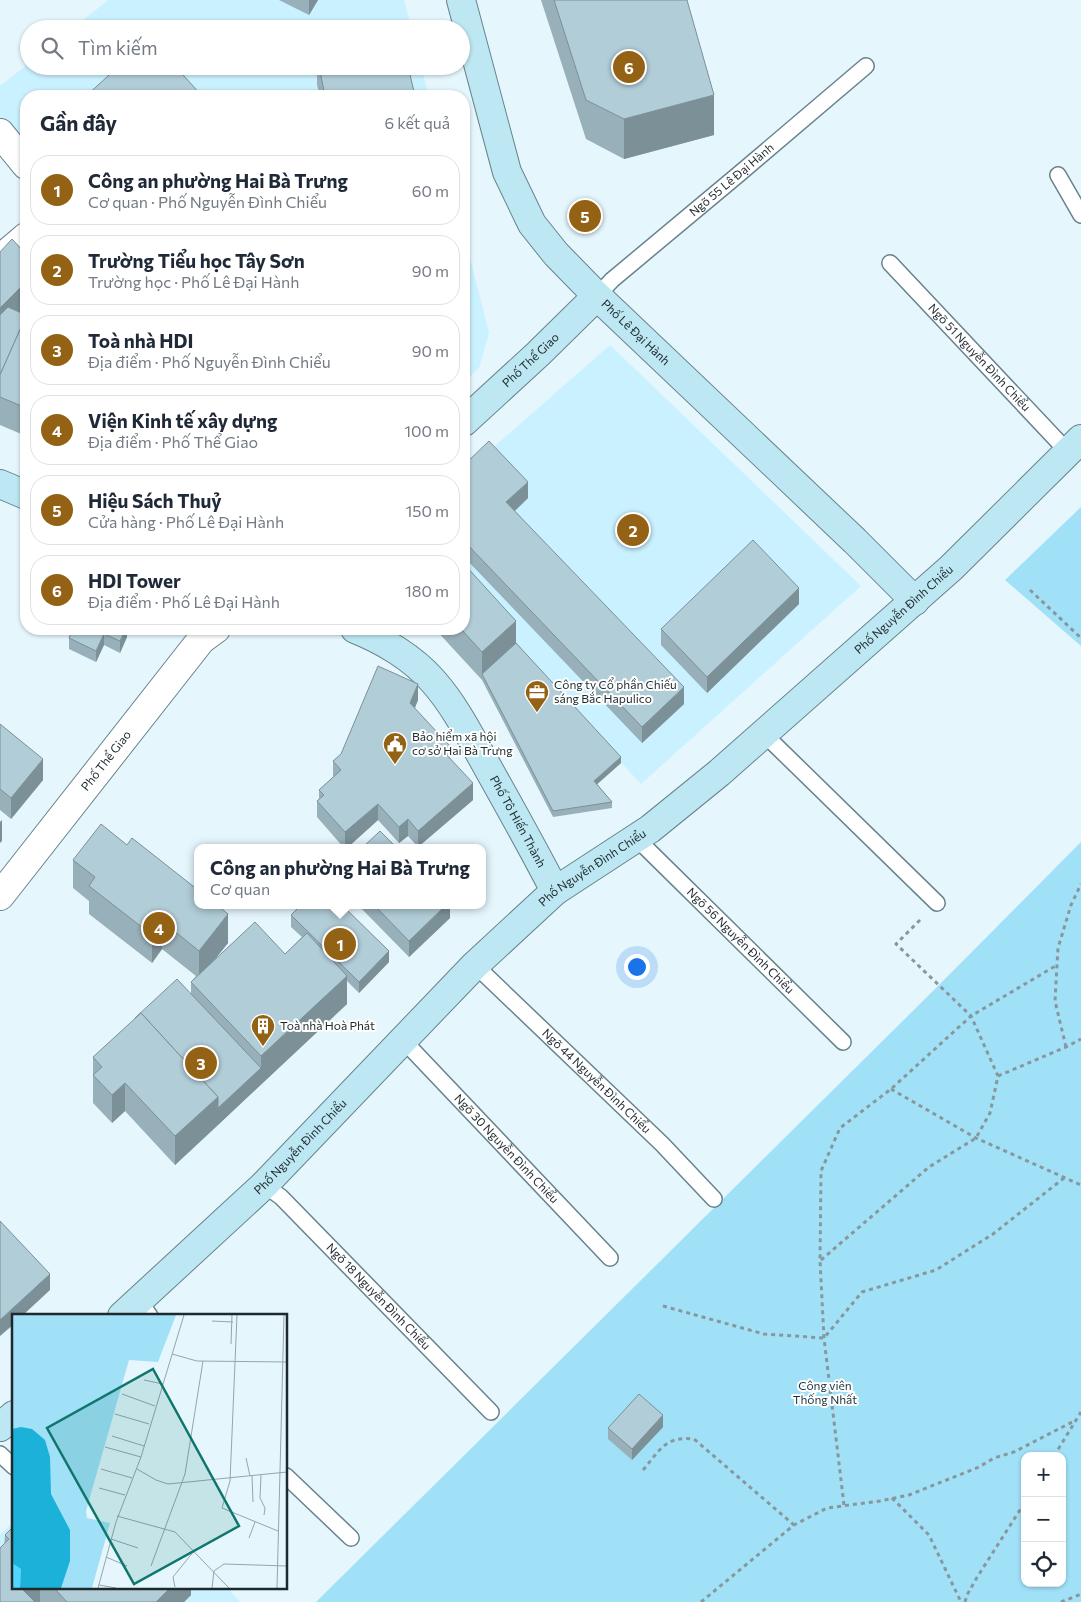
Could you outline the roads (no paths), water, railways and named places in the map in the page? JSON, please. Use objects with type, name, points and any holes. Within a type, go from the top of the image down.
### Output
[{"type":"street","name":"Phố Lê Đại Hành","points":[[462,0],[467,20]]},
{"type":"street","name":"Phố Lê Đại Hành","points":[[470,31],[507,172],[532,224],[556,254],[597,296],[855,541],[915,601]]},
{"type":"street","points":[[0,133],[20,158]]},
{"type":"street","points":[[0,259],[20,242]]},
{"type":"street","name":"Phố Thể Giao","points":[[470,416],[597,296]]},
{"type":"street","name":"Phố Nguyễn Đình Chiểu","points":[[137,1311],[264,1185],[475,965],[555,891],[637,839],[764,734],[951,568],[1074,445]]},
{"type":"street","points":[[0,484],[20,493]]},
{"type":"street","name":"Phố Thể Giao","points":[[0,896],[201,640],[208,635]]},
{"type":"street","name":"Phố Tô Hiến Thành","points":[[370,635],[409,660],[433,681],[459,716],[534,849],[555,891]]},
{"type":"street","points":[[0,1427],[12,1416]]},
{"type":"lane","name":"Ngõ 55 Lê Đại Hành","points":[[597,296],[612,280],[866,66]]},
{"type":"lane","points":[[1058,175],[1081,215]]},
{"type":"lane","name":"Ngõ 51 Nguyễn Đình Chiểu","points":[[890,263],[1074,445]]},
{"type":"lane","points":[[764,734],[937,903]]},
{"type":"lane","name":"Ngõ 56 Nguyễn Đình Chiểu","points":[[637,839],[843,1042]]},
{"type":"lane","name":"Ngõ 44 Nguyễn Đình Chiểu","points":[[475,965],[662,1144],[714,1199]]},
{"type":"lane","name":"Ngõ 30 Nguyễn Đình Chiểu","points":[[403,1040],[610,1258]]},
{"type":"lane","name":"Ngõ 18 Nguyễn Đình Chiểu","points":[[264,1185],[281,1197],[491,1412]]},
{"type":"lane","points":[[0,1454],[12,1465]]},
{"type":"lane","points":[[288,1478],[351,1538]]},
{"type":"place","name":"HDI Tower","points":[[629,67]]},
{"type":"place","name":"Hiệu Sách Thuỷ","points":[[585,216]]},
{"type":"place","name":"Trường Tiểu học Tây Sơn","points":[[633,530]]},
{"type":"place","name":"Công ty Cổ phần Chiếu sáng Bắc Hapulico","points":[[537,713]]},
{"type":"place","name":"Bảo hiểm xã hội cơ sở Hai Bà Trưng","points":[[395,765]]},
{"type":"place","name":"Viện Kinh tế xây dựng","points":[[159,928]]},
{"type":"place","name":"Công an phường Hai Bà Trưng","points":[[340,944]]},
{"type":"place","name":"Toà nhà Hoà Phát","points":[[263,1047]]},
{"type":"place","name":"Toà nhà HDI","points":[[201,1063]]},
{"type":"park label","name":"Công viên Thống Nhất","points":[[825,1393]]}]
